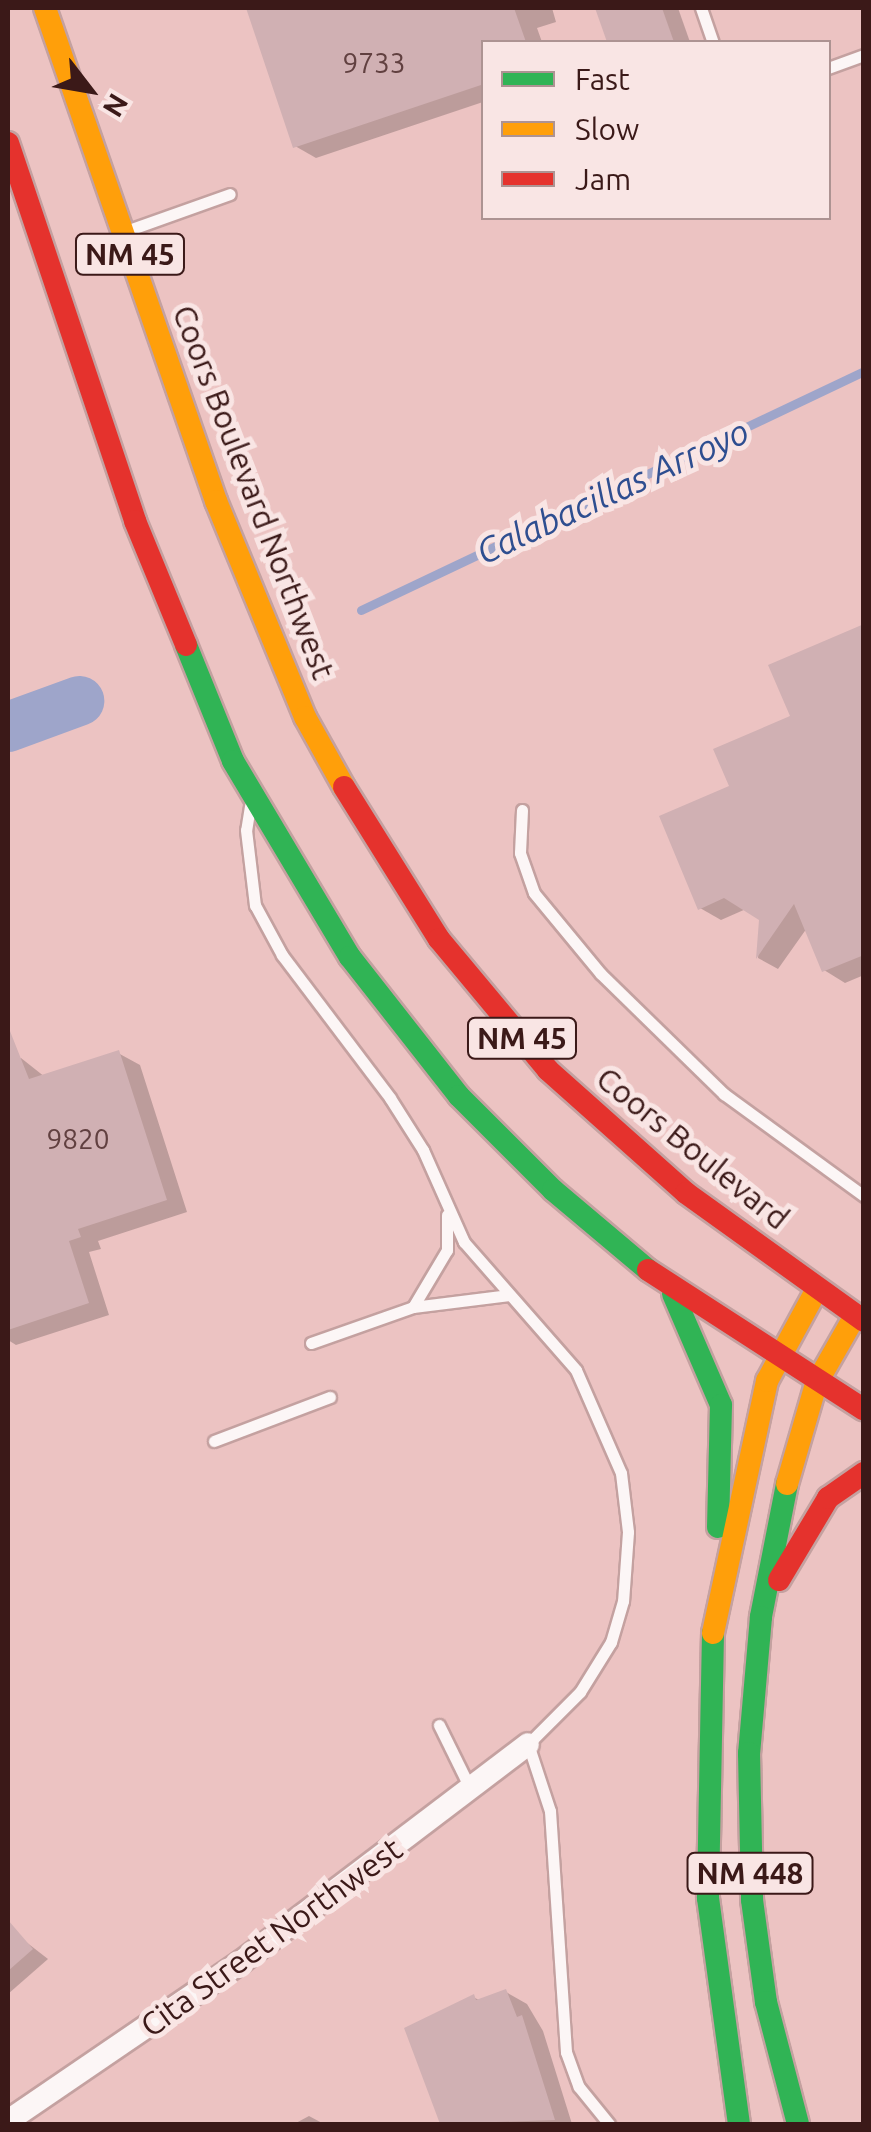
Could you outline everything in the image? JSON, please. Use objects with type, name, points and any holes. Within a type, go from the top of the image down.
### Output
[{"type":"main road","points":[[28,8],[51,73],[102,173]]},
{"type":"main road","name":"Coors Boulevard Northwest","points":[[45,8],[216,500],[305,717]]},
{"type":"main road","name":"NM 45","points":[[8,143],[17,204],[135,520],[234,761],[251,797],[350,957],[460,1096],[553,1190],[670,1289],[775,1359],[864,1410]]},
{"type":"main road","name":"Coors Boulevard","points":[[305,717],[374,842],[440,939],[548,1070],[686,1193],[859,1319]]},
{"type":"main road","points":[[670,1289],[706,1359],[721,1405],[723,1482],[709,1650]]},
{"type":"main road","name":"NM 448","points":[[739,2124],[706,1867],[709,1650],[775,1359],[818,1289]]},
{"type":"main road","name":"NM 448","points":[[798,2124],[766,2002],[752,1900],[748,1768],[761,1617],[785,1489],[816,1384],[859,1319]]},
{"type":"main road","points":[[761,1617],[804,1531],[828,1498],[864,1473]]},
{"type":"street","name":"Cita Street Northwest","points":[[8,2121],[227,1971],[472,1792],[528,1744]]},
{"type":"lane","points":[[701,8],[712,40]]},
{"type":"lane","points":[[831,67],[864,55]]},
{"type":"lane","points":[[122,232],[230,194]]},
{"type":"lane","points":[[251,797],[246,830],[255,906],[282,956],[415,1137],[447,1212],[509,1295],[576,1370],[600,1415],[621,1473],[628,1532],[623,1601],[611,1642],[580,1692],[528,1744],[550,1811],[566,2052],[579,2088],[609,2124]]},
{"type":"lane","points":[[522,810],[520,853],[534,893],[601,974],[724,1094],[864,1196]]},
{"type":"lane","points":[[413,1306],[447,1250],[447,1212]]},
{"type":"lane","points":[[312,1343],[413,1306],[509,1295]]},
{"type":"lane","points":[[214,1441],[330,1397]]},
{"type":"lane","points":[[438,1725],[472,1792]]},
{"type":"building","points":[[246,8],[514,8],[525,40],[481,40],[481,85],[293,148]]},
{"type":"building","points":[[595,8],[662,8],[673,40],[606,40]]},
{"type":"building","points":[[864,624],[864,955],[822,972],[794,904],[756,959],[759,920],[724,898],[698,910],[659,816],[729,786],[713,749],[790,716],[768,665]]},
{"type":"building","points":[[8,1026],[29,1079],[119,1050],[167,1200],[78,1229],[81,1237],[69,1241],[89,1303],[8,1330]]},
{"type":"building","points":[[8,1920],[33,1949],[8,1971]]},
{"type":"building","points":[[506,1989],[517,2017],[522,2015],[555,2120],[440,2124],[404,2028],[474,1994],[476,2000]]},
{"type":"waterway","name":"Calabacillas Arroyo","points":[[361,610],[864,371]]},
{"type":"waterway","name":"Calabacillas Arroyo","points":[[8,727],[79,701]]},
{"type":"traffic: fast","points":[[186,645],[233,761],[350,957],[459,1096],[553,1190],[648,1270]]},
{"type":"traffic: fast","points":[[673,1294],[721,1405],[718,1527]]},
{"type":"traffic: fast","points":[[787,1484],[761,1617],[749,1753],[752,1900],[766,2002],[798,2124]]},
{"type":"traffic: fast","points":[[713,1633],[708,1898],[739,2124]]},
{"type":"traffic: slow","points":[[45,8],[216,501],[305,717],[344,787]]},
{"type":"traffic: slow","points":[[713,1633],[767,1381],[817,1289]]},
{"type":"traffic: slow","points":[[787,1484],[816,1384],[855,1316]]},
{"type":"traffic: jam","points":[[8,143],[135,521],[186,645]]},
{"type":"traffic: jam","points":[[344,787],[439,939],[548,1070],[686,1193],[864,1321]]},
{"type":"traffic: jam","points":[[648,1270],[864,1410]]},
{"type":"traffic: jam","points":[[779,1580],[828,1498],[864,1473]]}]
